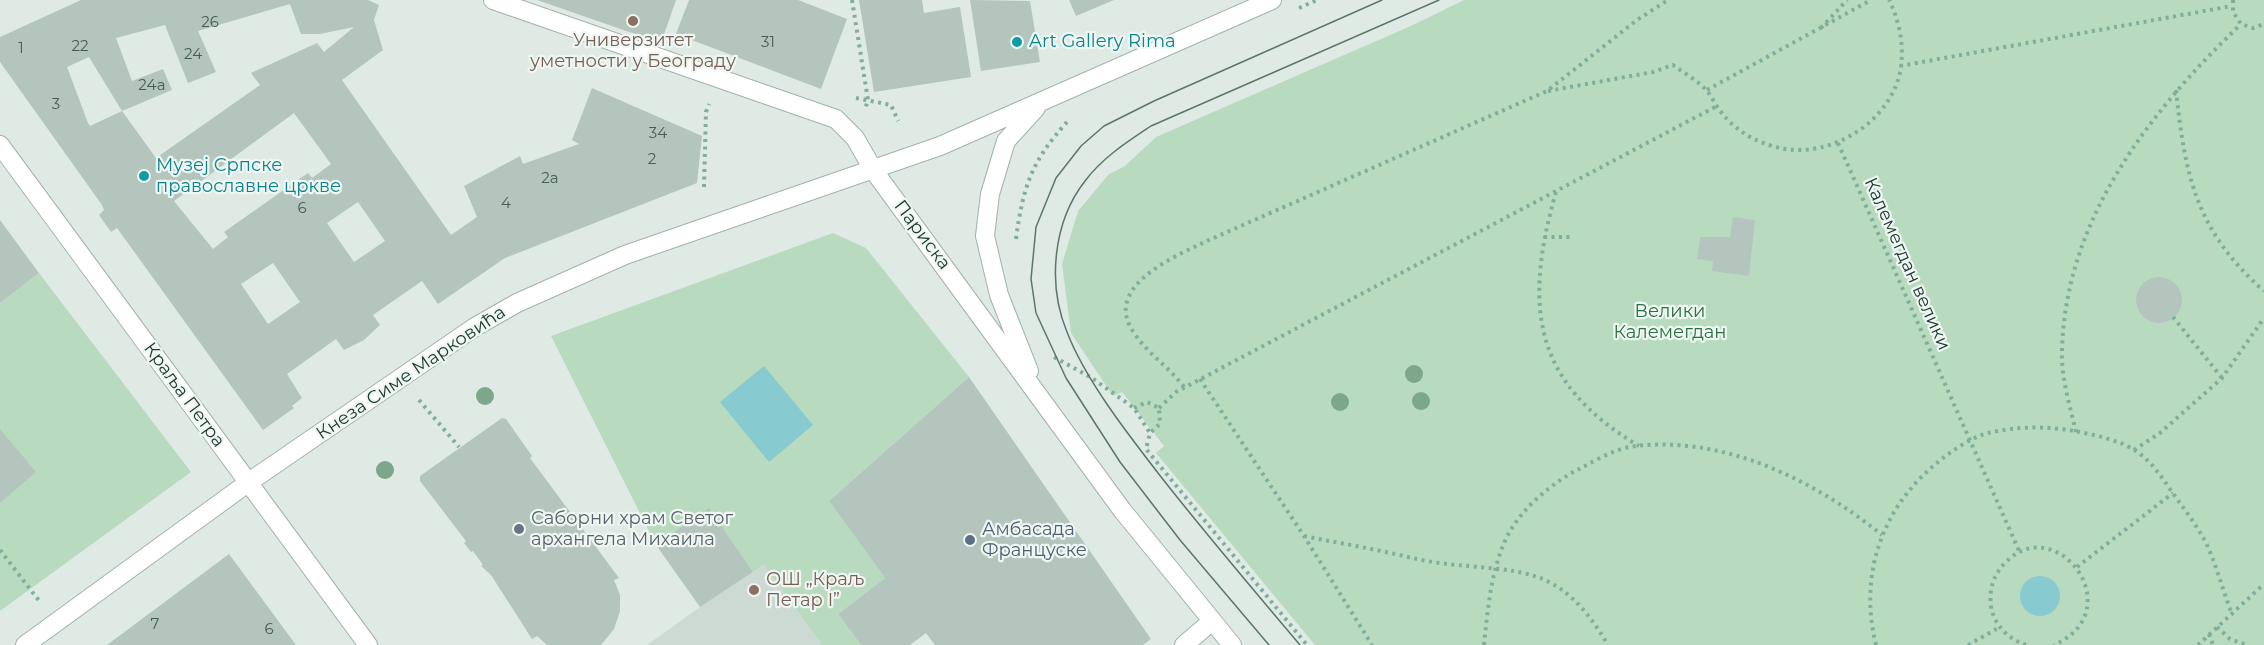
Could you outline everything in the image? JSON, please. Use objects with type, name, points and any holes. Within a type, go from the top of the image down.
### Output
[{"type":"street","name":"Париска","points":[[494,0],[840,121],[855,138],[874,171],[1122,510],[1232,645]]},
{"type":"street","points":[[874,171],[940,146],[1272,0]]},
{"type":"street","points":[[1038,395],[999,295],[985,236],[988,202],[997,164],[1006,141],[1040,103]]},
{"type":"street","name":"Краља Петра","points":[[0,145],[368,645]]},
{"type":"street","name":"Кнеза Симе Марковића","points":[[25,645],[249,482],[475,327],[517,303],[625,255],[874,171]]},
{"type":"street","points":[[1184,645],[1211,622]]},
{"type":"path","points":[[852,0],[868,100]]},
{"type":"path","points":[[1297,9],[1317,0]]},
{"type":"path","points":[[1547,91],[1628,27],[1668,0]]},
{"type":"path","points":[[1818,31],[1847,0]]},
{"type":"path","points":[[1707,90],[1871,0]]},
{"type":"path","points":[[1184,387],[1171,369],[1141,342],[1126,321],[1126,306],[1130,292],[1145,276],[1167,260],[1547,91],[1653,72],[1673,65],[1707,90],[1733,126],[1752,138],[1772,147],[1794,150],[1817,149],[1838,143],[1875,117],[1898,81],[1901,33],[1889,0]]},
{"type":"path","points":[[2234,0],[2232,6],[2236,19],[2241,24],[2253,28],[2264,24]]},
{"type":"path","points":[[1900,66],[2232,6]]},
{"type":"path","points":[[2076,432],[2068,397],[2062,352],[2067,306],[2077,261],[2092,216],[2153,118],[2176,90],[2241,24]]},
{"type":"path","points":[[704,187],[706,112],[718,79]]},
{"type":"path","points":[[2176,90],[2183,151],[2195,198],[2218,241],[2264,291]]},
{"type":"path","points":[[1159,408],[1184,387],[1717,106]]},
{"type":"path","points":[[1019,217],[1032,168],[1070,118]]},
{"type":"path","name":"Калемегдан велики","points":[[1838,143],[2020,553]]},
{"type":"path","points":[[1556,191],[1544,237],[1538,277],[1538,304],[1551,355],[1575,395],[1605,424],[1639,446]]},
{"type":"path","points":[[1544,237],[1572,237]]},
{"type":"path","points":[[2173,317],[2222,378]]},
{"type":"path","points":[[2133,450],[2160,433],[2222,378],[2264,318]]},
{"type":"path","points":[[1047,353],[1092,378],[1134,408],[1150,433]]},
{"type":"path","points":[[1200,379],[1304,536],[1372,645]]},
{"type":"path","points":[[419,400],[459,447]]},
{"type":"path","points":[[1134,408],[1147,402],[1159,408]]},
{"type":"path","points":[[1159,408],[1160,424],[1150,433],[1146,450],[1307,645]]},
{"type":"path","points":[[1876,645],[1870,597],[1882,535],[1897,504],[1915,482],[1970,440],[1986,434],[2028,429],[2057,428],[2133,450],[2158,471],[2192,518],[2208,547],[2232,614]]},
{"type":"path","points":[[1484,645],[1495,567],[1509,533],[1533,503],[1562,478],[1601,457],[1639,446],[1664,445],[1714,451],[1764,464],[1823,494],[1882,535]]},
{"type":"path","points":[[2077,567],[2173,493]]},
{"type":"path","points":[[1304,536],[1437,563],[1495,567],[1536,575],[1558,587],[1585,610],[1608,645]]},
{"type":"path","points":[[2026,645],[2007,636],[1992,614],[1992,584],[1998,571],[2008,560],[2020,553],[2035,549],[2051,550],[2066,556],[2077,567],[2085,582],[2086,606],[2077,629],[2065,643],[2054,645]]},
{"type":"path","points":[[0,550],[43,606]]},
{"type":"path","points":[[2198,645],[2264,584]]},
{"type":"path","points":[[1968,645],[2000,627]]},
{"type":"path","points":[[2217,627],[2230,639],[2247,645]]},
{"type":"path","points":[[2209,634],[2213,645]]},
{"type":"shaded area","name":"ОШ „Краљ Петар I”","points":[[764,565],[822,645],[647,645],[700,607]]},
{"type":"green space","name":"Велики Калемегдан","points":[[1464,0],[2264,0],[2264,645],[1315,645],[1156,453],[1164,446],[1122,392],[1113,396],[1071,333],[1062,264],[1078,211],[1109,174],[1125,166],[1156,137],[1413,25]]},
{"type":"green space","points":[[833,233],[866,248],[969,377],[829,501],[885,578],[838,614],[861,645],[822,645],[764,565],[753,572],[709,509],[656,545],[551,336]]},
{"type":"green space","points":[[39,273],[191,472],[0,611],[0,303]]},
{"type":"water","points":[[764,366],[813,425],[769,462],[720,402]]},
{"type":"water","points":[[2040,576],[2054,582],[2060,596],[2054,610],[2040,616],[2026,610],[2020,596],[2026,582]]},
{"type":"building","points":[[81,0],[368,0],[379,5],[374,20],[383,50],[342,80],[451,235],[477,217],[464,186],[520,156],[523,164],[579,144],[572,140],[592,88],[702,136],[697,183],[505,258],[438,304],[422,281],[373,315],[380,325],[364,340],[344,350],[336,339],[287,374],[302,398],[292,406],[294,408],[263,430],[117,228],[111,232],[99,215],[104,210],[102,205],[0,62],[0,37]],"holes":[[[290,4],[301,34],[320,34],[354,27],[324,52],[317,43],[251,73],[260,85],[156,158],[122,111],[172,90],[163,69],[132,81],[116,38],[165,25],[188,83],[216,72],[198,31]],[[89,57],[122,111],[90,126],[67,67]],[[294,113],[331,164],[312,178],[308,173],[224,232],[228,237],[213,249],[174,201]],[[358,202],[385,241],[354,262],[327,223]],[[273,263],[300,302],[268,324],[241,284]]]},
{"type":"building","name":"Универзитет уметности у Београду","points":[[537,0],[676,0],[661,43]]},
{"type":"building","points":[[689,0],[798,0],[847,19],[821,89],[676,34]]},
{"type":"building","points":[[859,0],[922,0],[924,13],[960,7],[971,77],[874,92]]},
{"type":"building","points":[[970,0],[1030,1],[1040,62],[981,71]]},
{"type":"building","points":[[1069,0],[1114,0],[1076,16]]},
{"type":"building","points":[[1733,217],[1755,220],[1749,276],[1712,271],[1713,261],[1697,259],[1700,237],[1730,237]]},
{"type":"building","points":[[0,220],[39,273],[0,303]]},
{"type":"building","points":[[2159,277],[2175,284],[2182,300],[2175,316],[2159,323],[2143,316],[2136,300],[2143,284]]},
{"type":"building","name":"Амбасада Француске","points":[[969,377],[1151,639],[1143,645],[935,645],[926,633],[910,645],[861,645],[838,614],[885,578],[829,501]]},
{"type":"building","name":"Саборни храм Светог архангела Михаила","points":[[502,418],[506,419],[532,456],[530,458],[619,578],[614,580],[620,595],[620,611],[614,629],[601,645],[547,645],[537,636],[532,639],[491,575],[481,566],[483,565],[473,551],[471,552],[464,543],[466,541],[420,481],[420,476]]},
{"type":"building","points":[[0,429],[36,472],[0,503]]},
{"type":"building","points":[[709,508],[753,572],[700,607],[656,545]]},
{"type":"building","points":[[229,554],[296,645],[107,645],[162,604]]},
{"type":"tram line","points":[[1269,645],[1180,540],[1120,462],[1066,378],[1036,313],[1031,279],[1036,227],[1056,178],[1081,146],[1104,126],[1154,101],[1382,0]]},
{"type":"tram line","points":[[1300,645],[1210,538],[1133,441],[1084,368],[1067,332],[1057,294],[1055,274],[1060,234],[1074,197],[1085,181],[1115,151],[1151,126],[1439,0]]},
{"type":"place","name":"Универзитет уметности у Београду","points":[[633,21]]},
{"type":"place","name":"Art Gallery Rima","points":[[1017,42]]},
{"type":"place","name":"Музеј Српске православне цркве","points":[[144,176]]},
{"type":"place","name":"Саборни храм Светог архангела Михаила","points":[[519,529]]},
{"type":"place","name":"Амбасада Француске","points":[[970,540]]},
{"type":"place","name":"ОШ „Краљ Петар I”","points":[[754,590]]}]
